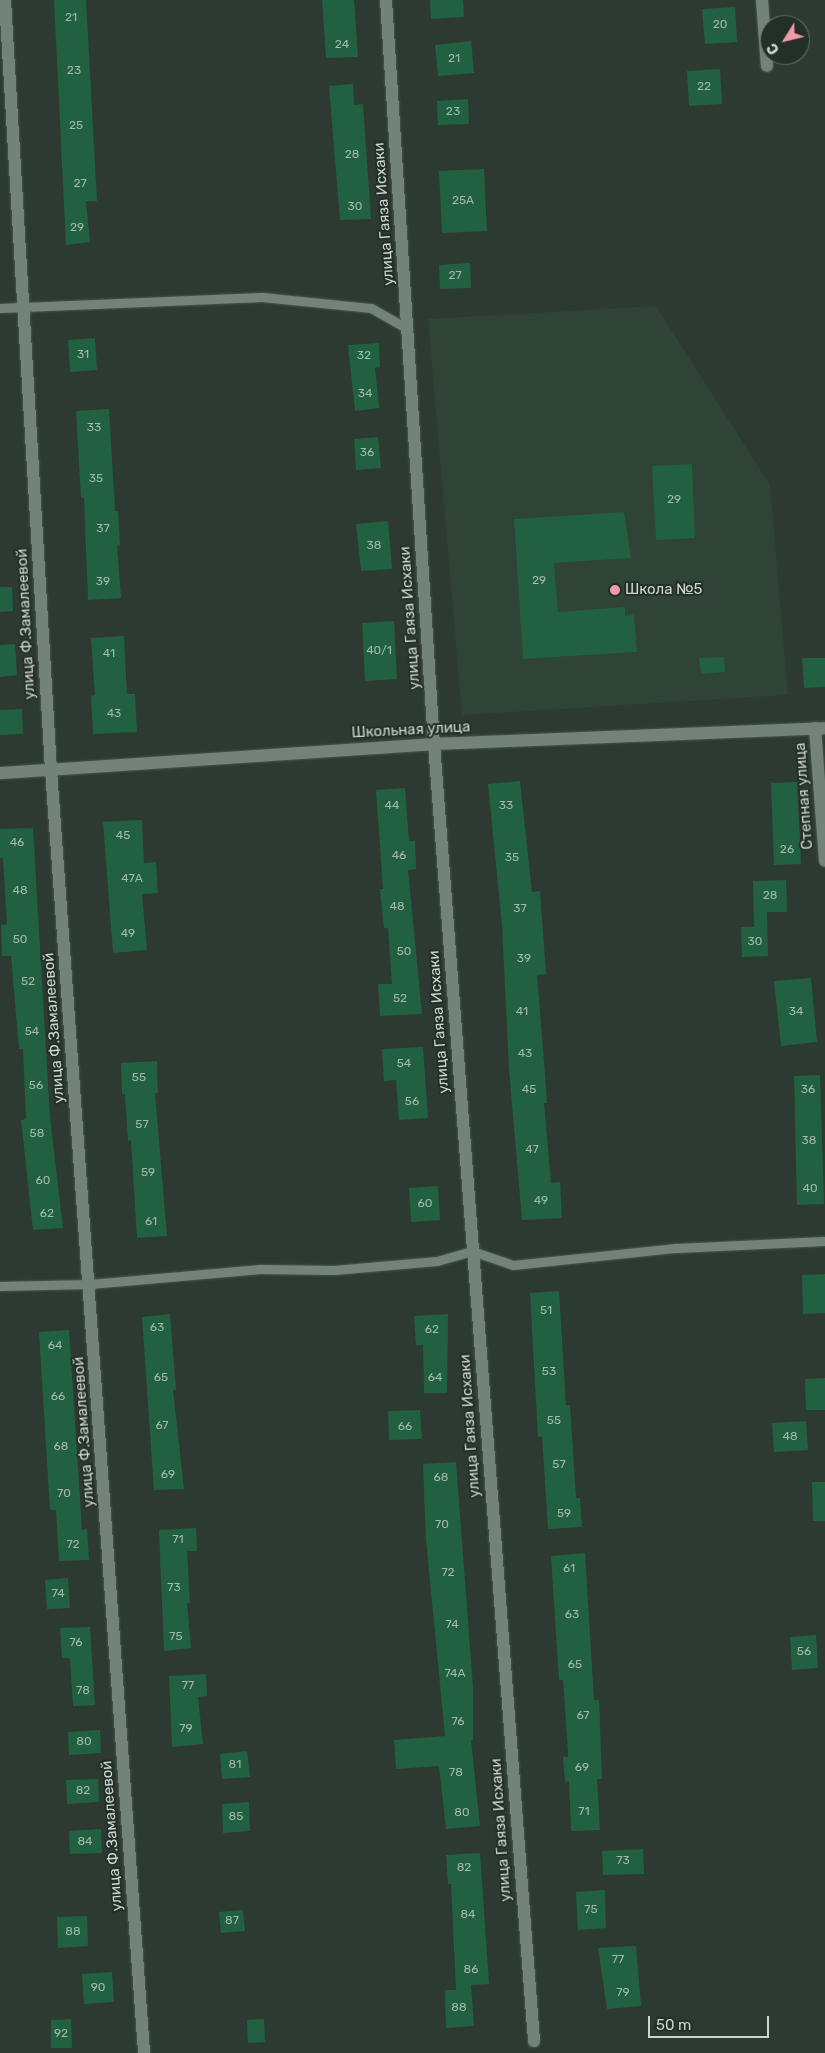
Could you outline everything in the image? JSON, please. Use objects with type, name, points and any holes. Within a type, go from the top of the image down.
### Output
[{"type":"street","name":"улица Ф.Замалеевой","points":[[5,0],[51,770],[90,1284],[144,2053]]},
{"type":"street","name":"улица Гаяза Исхаки","points":[[386,0],[434,744],[534,2041]]},
{"type":"street","points":[[762,0],[766,66]]},
{"type":"street","name":"Школьная улица","points":[[0,773],[434,744],[820,728]]},
{"type":"street","name":"Степная улица","points":[[820,728],[825,861]]},
{"type":"lane","points":[[0,308],[262,297],[371,308],[408,329]]},
{"type":"lane","points":[[0,1286],[90,1284],[260,1269],[334,1270],[437,1261],[472,1251],[513,1265],[676,1248],[825,1241]]},
{"type":"shaded area","name":"Школа №5","points":[[656,306],[770,485],[788,695],[462,715],[428,319]]},
{"type":"building","points":[[54,0],[86,0],[97,201],[86,201],[90,242],[66,245]]},
{"type":"building","points":[[322,0],[354,0],[358,57],[326,58]]},
{"type":"building","points":[[430,0],[463,0],[464,17],[431,19]]},
{"type":"building","points":[[735,7],[737,42],[705,44],[702,9]]},
{"type":"building","points":[[471,41],[474,73],[438,76],[435,45]]},
{"type":"building","points":[[720,69],[722,104],[689,106],[687,71]]},
{"type":"building","points":[[353,84],[354,105],[363,104],[371,219],[340,220],[329,86]]},
{"type":"building","points":[[468,99],[469,124],[438,125],[437,101]]},
{"type":"building","points":[[484,169],[487,231],[442,233],[439,171]]},
{"type":"building","points":[[470,263],[471,288],[440,289],[439,265]]},
{"type":"building","points":[[95,338],[97,370],[70,372],[68,340]]},
{"type":"building","points":[[379,343],[380,367],[375,368],[379,408],[355,411],[348,345]]},
{"type":"building","points":[[109,409],[115,511],[118,511],[120,545],[117,546],[121,598],[88,600],[84,498],[81,498],[76,411]]},
{"type":"building","points":[[378,437],[381,468],[356,470],[354,439]]},
{"type":"building","points":[[692,464],[695,538],[656,540],[652,466]]},
{"type":"building","points":[[624,512],[631,558],[554,563],[558,612],[625,607],[625,616],[634,615],[637,652],[523,659],[514,519]]},
{"type":"building","points":[[388,521],[392,569],[361,571],[356,524]]},
{"type":"building","points":[[0,587],[12,587],[13,611],[0,612]]},
{"type":"building","points":[[394,621],[397,679],[365,681],[362,623]]},
{"type":"building","points":[[124,636],[127,694],[135,694],[137,732],[93,734],[91,696],[95,695],[91,638]]},
{"type":"building","points":[[15,644],[17,675],[0,677],[0,645]]},
{"type":"building","points":[[724,657],[725,672],[701,674],[699,658]]},
{"type":"building","points":[[802,658],[825,658],[825,687],[804,688]]},
{"type":"building","points":[[22,709],[23,734],[0,735],[0,710]]},
{"type":"building","points":[[520,781],[532,892],[540,891],[546,974],[537,975],[547,1103],[544,1103],[551,1183],[560,1182],[562,1218],[522,1220],[509,1069],[502,925],[488,784]]},
{"type":"building","points":[[797,782],[801,864],[774,865],[771,783]]},
{"type":"building","points":[[405,788],[409,841],[415,841],[416,869],[408,870],[422,1014],[380,1016],[378,984],[392,984],[388,928],[384,928],[380,889],[383,889],[376,790]]},
{"type":"building","points":[[142,820],[144,863],[156,862],[158,893],[142,894],[147,950],[113,953],[103,822]]},
{"type":"building","points":[[33,828],[50,1118],[63,1228],[33,1230],[21,1120],[26,1119],[23,1049],[19,1049],[11,956],[2,956],[1,925],[7,924],[3,858],[0,858],[0,829]]},
{"type":"building","points":[[786,880],[787,912],[767,912],[768,956],[742,957],[741,927],[754,927],[753,881]]},
{"type":"building","points":[[811,978],[817,1042],[781,1046],[774,981]]},
{"type":"building","points":[[423,1047],[428,1118],[399,1120],[396,1080],[384,1081],[382,1049]]},
{"type":"building","points":[[157,1061],[158,1093],[155,1093],[167,1236],[137,1238],[131,1140],[128,1141],[125,1094],[122,1094],[121,1063]]},
{"type":"building","points":[[820,1075],[824,1204],[797,1205],[794,1076]]},
{"type":"building","points":[[438,1186],[440,1220],[411,1222],[409,1188]]},
{"type":"building","points":[[825,1274],[825,1313],[803,1314],[802,1275]]},
{"type":"building","points":[[559,1291],[566,1405],[570,1405],[576,1498],[580,1498],[582,1527],[548,1529],[542,1436],[538,1437],[530,1293]]},
{"type":"building","points":[[170,1314],[176,1390],[173,1390],[184,1489],[154,1490],[142,1317]]},
{"type":"building","points":[[448,1314],[447,1393],[424,1393],[423,1345],[416,1345],[414,1316]]},
{"type":"building","points":[[69,1330],[82,1530],[87,1529],[89,1560],[59,1561],[56,1510],[50,1510],[39,1332]]},
{"type":"building","points":[[825,1378],[825,1410],[806,1410],[805,1379]]},
{"type":"building","points":[[420,1410],[422,1439],[389,1440],[388,1411]]},
{"type":"building","points":[[806,1421],[808,1450],[774,1452],[772,1423]]},
{"type":"building","points":[[456,1462],[473,1688],[473,1740],[471,1740],[480,1826],[446,1829],[439,1766],[396,1769],[394,1740],[445,1736],[426,1540],[423,1464]]},
{"type":"building","points":[[812,1482],[825,1482],[825,1521],[813,1521]]},
{"type":"building","points":[[196,1528],[197,1551],[187,1551],[190,1603],[187,1603],[191,1648],[164,1651],[159,1530]]},
{"type":"building","points":[[585,1553],[594,1700],[599,1700],[602,1779],[597,1779],[600,1830],[571,1831],[569,1781],[565,1782],[563,1757],[568,1757],[563,1680],[559,1680],[551,1556]]},
{"type":"building","points":[[68,1578],[70,1608],[47,1609],[45,1580]]},
{"type":"building","points":[[90,1627],[95,1705],[73,1706],[70,1658],[62,1658],[60,1628]]},
{"type":"building","points":[[816,1635],[818,1668],[792,1670],[790,1637]]},
{"type":"building","points":[[206,1674],[207,1696],[198,1697],[203,1744],[172,1747],[169,1676]]},
{"type":"building","points":[[100,1730],[101,1753],[69,1755],[68,1732]]},
{"type":"building","points":[[247,1751],[250,1777],[222,1779],[220,1754]]},
{"type":"building","points":[[98,1779],[99,1802],[67,1804],[66,1780]]},
{"type":"building","points":[[249,1802],[250,1831],[223,1833],[222,1804]]},
{"type":"building","points":[[101,1829],[102,1853],[70,1854],[69,1831]]},
{"type":"building","points":[[643,1849],[644,1874],[603,1875],[602,1851]]},
{"type":"building","points":[[480,1853],[489,1984],[471,1985],[474,2026],[446,2028],[445,1990],[456,1990],[451,1884],[448,1884],[446,1855]]},
{"type":"building","points":[[605,1890],[606,1928],[578,1930],[576,1892]]},
{"type":"building","points":[[243,1910],[245,1931],[221,1933],[219,1912]]},
{"type":"building","points":[[87,1916],[88,1946],[58,1948],[57,1917]]},
{"type":"building","points":[[636,1946],[641,2006],[607,2009],[598,1948]]},
{"type":"building","points":[[112,1972],[114,2002],[84,2004],[82,1974]]},
{"type":"building","points":[[71,2019],[72,2048],[51,2048],[51,2020]]},
{"type":"building","points":[[264,2019],[265,2042],[248,2043],[247,2020]]},
{"type":"place","name":"Школа №5","points":[[615,590]]}]
